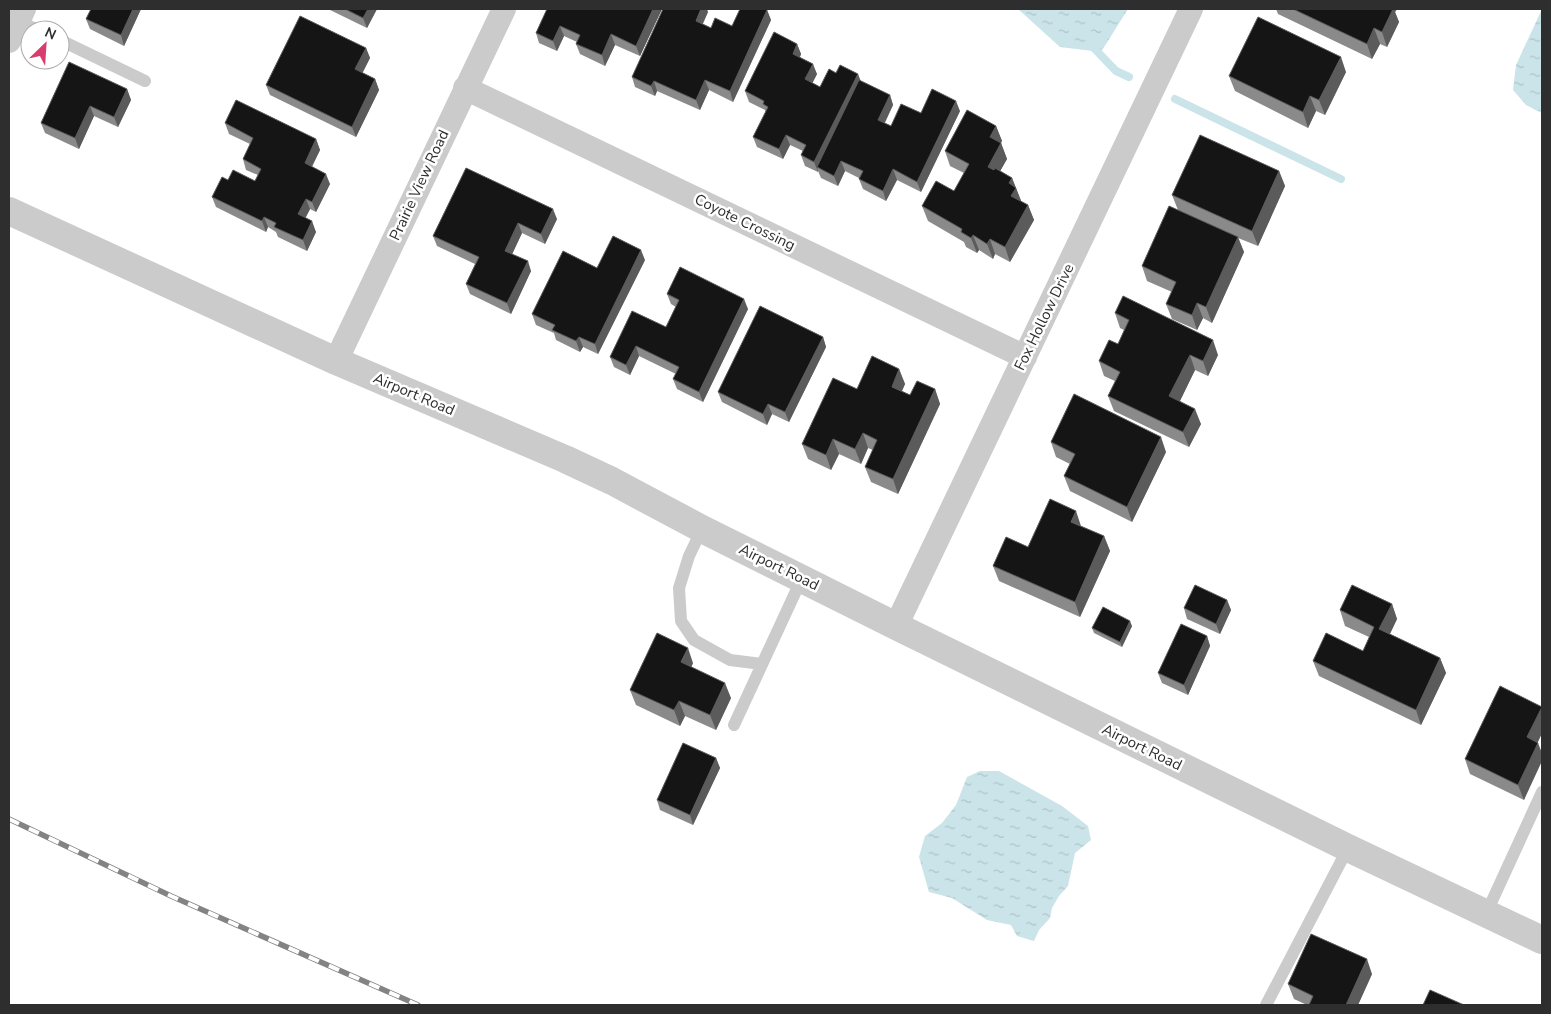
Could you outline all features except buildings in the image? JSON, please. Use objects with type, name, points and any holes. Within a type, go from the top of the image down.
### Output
[{"type":"street","name":"Prairie View Road","points":[[336,361],[504,9]]},
{"type":"street","name":"Fox Hollow Drive","points":[[896,626],[1191,9]]},
{"type":"street","name":"Coyote Crossing","points":[[465,88],[1025,357]]},
{"type":"street","name":"Airport Road","points":[[9,211],[336,361],[612,481],[702,529],[896,626],[1348,848],[1542,940]]},
{"type":"lane","points":[[70,45],[145,81]]},
{"type":"lane","points":[[702,529],[689,556],[678,588],[681,621],[694,640],[730,660],[762,664]]},
{"type":"lane","points":[[734,726],[802,578]]},
{"type":"lane","points":[[1486,914],[1542,792]]},
{"type":"lane","points":[[1266,1005],[1348,848]]},
{"type":"water","points":[[1018,9],[1128,9],[1101,52],[1060,47]]},
{"type":"water","points":[[1542,9],[1542,113],[1526,105],[1513,90],[1516,65]]},
{"type":"water","points":[[980,771],[999,771],[1062,806],[1088,826],[1091,840],[1075,853],[1068,886],[1059,896],[1052,908],[1050,918],[1039,930],[1034,941],[1017,936],[1011,925],[987,920],[952,898],[929,892],[919,857],[925,836],[942,823],[956,805],[967,777]]},
{"type":"waterway","points":[[1091,45],[1116,71],[1129,77]]},
{"type":"waterway","points":[[1175,99],[1341,179]]},
{"type":"railway","points":[[9,819],[171,896],[418,1005]]}]
